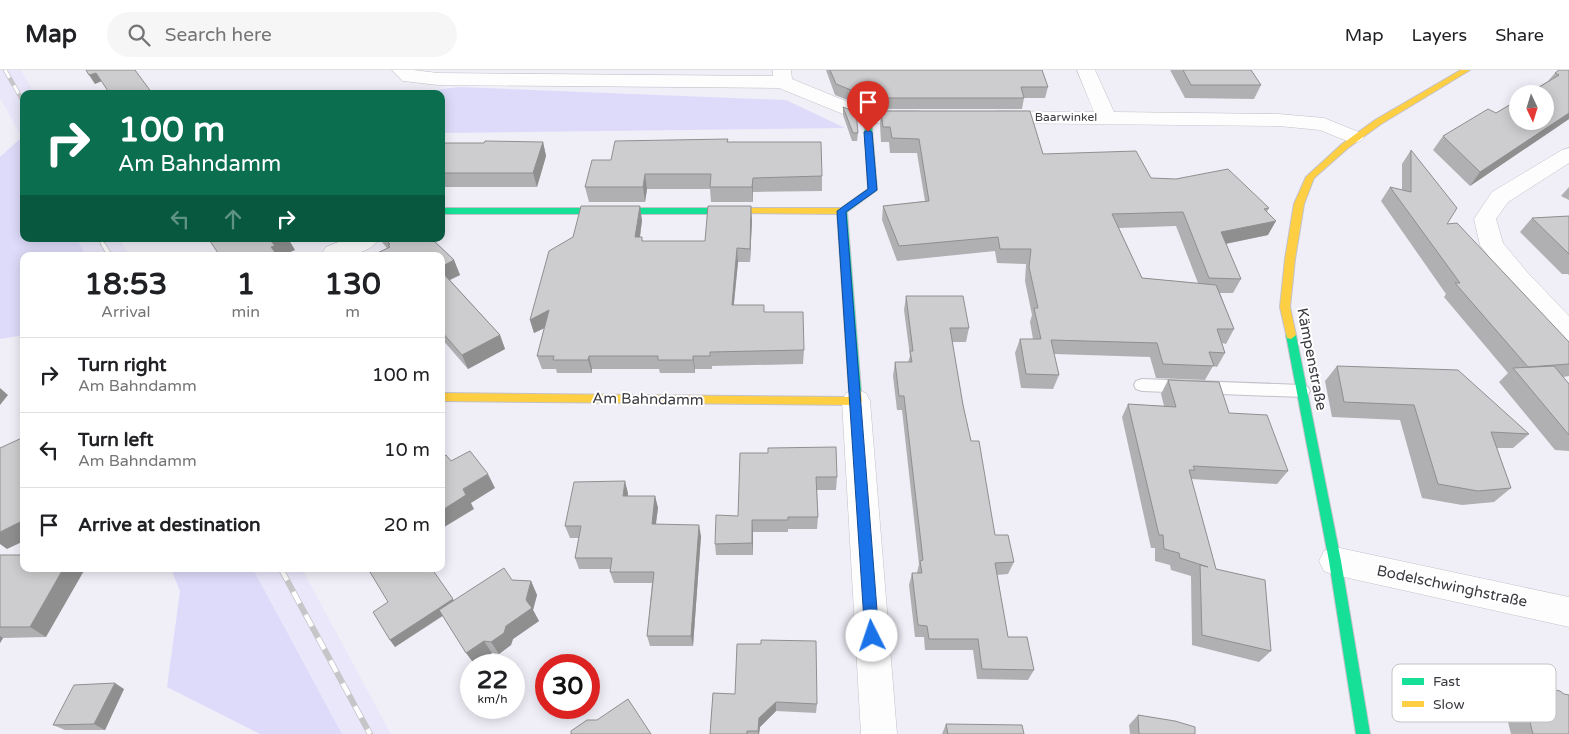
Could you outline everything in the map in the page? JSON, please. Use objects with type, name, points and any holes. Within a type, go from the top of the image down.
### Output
[{"type":"street","points":[[401,70],[410,77],[438,79],[782,76],[867,118],[937,117]]},
{"type":"street","points":[[1086,70],[1106,117]]},
{"type":"street","name":"Kämpenstraße","points":[[1363,734],[1335,561],[1286,307],[1289,267],[1299,208],[1310,176],[1354,137],[1398,108],[1466,70]]},
{"type":"street","name":"Baarwinkel","points":[[976,117],[1279,120],[1324,124],[1354,137]]},
{"type":"street","points":[[445,211],[842,211],[873,190],[867,118]]},
{"type":"street","points":[[1569,154],[1500,198],[1485,219],[1492,245],[1518,278],[1569,332]]},
{"type":"street","points":[[842,211],[879,734]]},
{"type":"street","points":[[334,249],[357,242]]},
{"type":"street","name":"Am Bahndamm","points":[[445,397],[856,401]]},
{"type":"street","name":"Bodelschwinghstraße","points":[[1335,561],[1569,612]]},
{"type":"lane","points":[[1142,385],[1302,391]]},
{"type":"shaded area","points":[[0,70],[21,70],[33,90],[20,90],[20,134],[0,98]]},
{"type":"shaded area","points":[[459,87],[786,100],[845,128],[445,133],[445,90],[435,90]]},
{"type":"shaded area","points":[[20,139],[20,242],[79,242],[84,252],[20,252],[20,336],[0,339],[0,157]]},
{"type":"shaded area","points":[[79,242],[122,242],[128,252],[84,252]]},
{"type":"shaded area","points":[[172,572],[255,572],[342,734],[260,734],[167,687],[180,591]]},
{"type":"shaded area","points":[[255,572],[304,572],[391,734],[342,734]]},
{"type":"building","points":[[86,70],[135,70],[150,90],[107,90],[96,73],[89,75]]},
{"type":"building","points":[[830,70],[1042,70],[1048,87],[1021,87],[1024,98],[871,98],[836,84]]},
{"type":"building","points":[[1183,70],[1251,70],[1261,85],[1191,85]]},
{"type":"building","points":[[1559,70],[1569,70],[1569,113],[1554,123],[1554,85],[1543,85],[1559,75],[1555,73]]},
{"type":"building","points":[[1509,105],[1509,130],[1543,130],[1480,172],[1443,136],[1488,109],[1496,113]]},
{"type":"building","points":[[843,107],[856,112],[858,133],[853,133]]},
{"type":"building","points":[[881,111],[1030,111],[1043,154],[1136,151],[1151,178],[1176,179],[1228,169],[1269,208],[1264,209],[1276,221],[1221,232],[1241,279],[1209,278],[1183,212],[1112,214],[1142,278],[1216,285],[1234,329],[1217,329],[1225,353],[1209,352],[1214,366],[1163,364],[1157,343],[1051,340],[1059,375],[1026,374],[1020,339],[1041,339],[1034,308],[1038,308],[1029,267],[1031,249],[1000,249],[998,237],[899,246],[883,206],[929,201],[919,139],[892,138],[890,127],[883,127]]},
{"type":"building","points":[[728,139],[727,142],[821,142],[822,176],[753,178],[752,187],[710,187],[711,174],[645,174],[643,187],[585,187],[592,160],[611,160],[615,141]]},
{"type":"building","points":[[485,141],[543,142],[533,173],[445,173],[445,143],[484,143]]},
{"type":"building","points":[[1411,150],[1457,208],[1447,224],[1457,223],[1569,342],[1569,364],[1528,367],[1455,283],[1460,283],[1390,187],[1411,192]]},
{"type":"building","points":[[581,206],[640,206],[635,237],[642,237],[642,241],[705,241],[708,206],[751,206],[750,249],[737,248],[732,305],[764,305],[764,312],[803,312],[804,350],[710,352],[710,356],[693,356],[693,360],[658,360],[658,356],[589,356],[588,360],[553,360],[554,356],[537,356],[549,310],[530,320],[549,251],[573,237]]},
{"type":"building","points":[[1569,216],[1569,254],[1532,218]]},
{"type":"building","points":[[211,242],[272,242],[275,246],[271,247],[275,252],[217,252]]},
{"type":"building","points":[[388,242],[435,242],[454,260],[445,265],[445,252],[379,252],[390,247],[388,245],[390,244]]},
{"type":"building","points":[[445,275],[500,335],[462,355],[445,336]]},
{"type":"building","points":[[906,296],[963,296],[969,328],[950,328],[963,405],[971,441],[979,441],[995,535],[1008,535],[1014,562],[995,563],[1008,637],[1027,637],[1034,670],[982,669],[978,639],[929,639],[927,626],[918,625],[912,573],[922,573],[920,561],[923,560],[904,396],[899,396],[895,362],[912,362],[910,351],[913,351]]},
{"type":"building","points":[[1337,366],[1458,370],[1529,434],[1491,432],[1511,488],[1478,491],[1438,484],[1414,405],[1344,402]]},
{"type":"building","points":[[1554,366],[1569,384],[1569,435],[1513,368]]},
{"type":"building","points":[[1168,380],[1219,382],[1229,413],[1267,415],[1288,471],[1193,466],[1195,470],[1189,470],[1216,569],[1265,580],[1271,651],[1202,635],[1200,565],[1208,567],[1180,558],[1179,553],[1164,549],[1163,535],[1159,535],[1128,404],[1176,407]]},
{"type":"building","points":[[20,439],[20,522],[0,532],[0,448]]},
{"type":"building","points":[[836,447],[837,477],[816,477],[818,517],[788,517],[788,520],[752,520],[752,543],[715,544],[716,515],[738,516],[740,453],[768,453],[768,448]]},
{"type":"building","points":[[470,451],[488,474],[463,489],[466,495],[445,508],[445,456],[451,461]]},
{"type":"building","points":[[625,481],[623,496],[655,496],[652,524],[699,525],[691,636],[647,636],[654,572],[610,572],[612,558],[575,558],[581,526],[565,526],[574,482]]},
{"type":"building","points":[[0,555],[20,555],[20,572],[61,572],[30,627],[0,627]]},
{"type":"building","points":[[504,568],[512,580],[531,581],[526,600],[532,608],[506,626],[504,633],[491,642],[484,641],[466,653],[439,610]]},
{"type":"building","points":[[370,572],[434,572],[453,599],[390,640],[373,612],[388,602]]},
{"type":"building","points":[[761,640],[816,641],[817,704],[776,702],[759,718],[758,731],[747,731],[747,734],[710,734],[713,693],[735,694],[737,644],[761,644]]},
{"type":"building","points":[[115,683],[94,724],[53,725],[74,685]]},
{"type":"building","points":[[1556,690],[1569,695],[1569,734],[1533,734],[1530,722],[1556,722]]},
{"type":"building","points":[[628,699],[651,734],[571,734],[571,731],[587,720],[597,720]]},
{"type":"building","points":[[1138,715],[1175,721],[1195,727],[1195,734],[1139,734]]},
{"type":"building","points":[[946,724],[1022,725],[1024,734],[948,734]]},
{"type":"railway","points":[[5,70],[20,96]]},
{"type":"railway","points":[[102,242],[104,246]]},
{"type":"railway","points":[[103,244],[108,252]]},
{"type":"railway","points":[[283,572],[370,734]]},
{"type":"traffic: fast","points":[[855,391],[842,211],[873,190],[867,117]]},
{"type":"traffic: fast","points":[[445,211],[723,211]]},
{"type":"traffic: fast","points":[[1291,335],[1335,561],[1363,734]]},
{"type":"traffic: slow","points":[[1291,335],[1285,307],[1290,259],[1299,204],[1310,177],[1345,146],[1378,122],[1466,70]]},
{"type":"traffic: slow","points":[[723,211],[842,211]]},
{"type":"traffic: slow","points":[[445,397],[856,401],[855,391]]},
{"type":"route","points":[[868,132],[873,190],[842,211],[872,636]]}]
